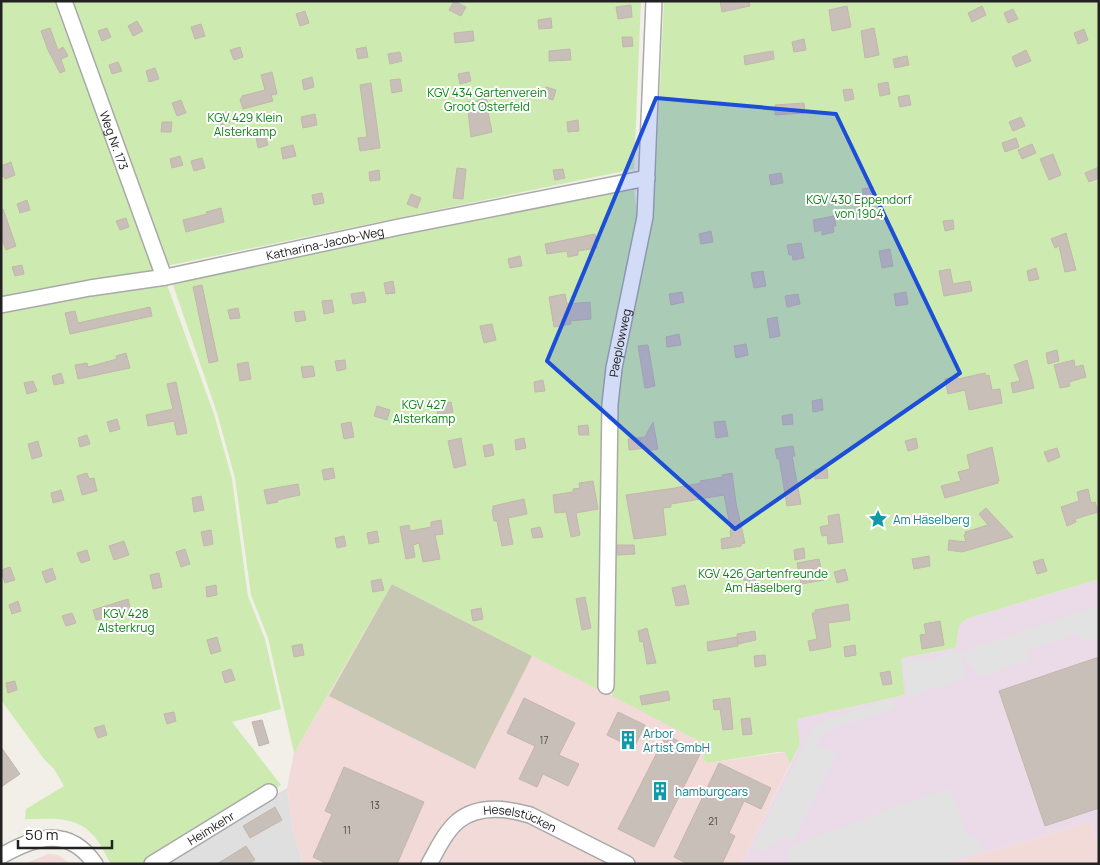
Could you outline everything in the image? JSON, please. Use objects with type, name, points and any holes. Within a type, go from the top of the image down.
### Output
[{"type":"street","name":"Weg Nr. 173","points":[[64,1],[164,277]]},
{"type":"street","name":"Paeplowweg","points":[[606,686],[610,404],[614,368],[645,217],[654,1]]},
{"type":"street","name":"Katharina-Jacob-Weg","points":[[1,305],[90,288],[164,277],[399,227],[647,178]]},
{"type":"street","name":"Heimkehr","points":[[152,864],[269,792]]},
{"type":"street","name":"Heselstücken","points":[[429,864],[444,837],[457,822],[471,813],[501,809],[530,815],[627,864]]},
{"type":"street","points":[[1,856],[18,847],[44,838],[58,837],[73,842],[82,848],[95,864]]},
{"type":"highlighted area","points":[[656,98],[836,114],[960,373],[735,529],[547,361]]},
{"type":"shaded area","points":[[1099,579],[1099,846],[1090,822],[948,864],[741,864],[800,745],[796,719],[905,695],[900,658],[956,648],[959,626],[966,619]]},
{"type":"shaded area","points":[[392,584],[699,741],[704,760],[707,763],[785,752],[790,764],[741,864],[302,864],[293,833],[287,788],[294,753]]},
{"type":"shaded area","points":[[392,584],[532,656],[475,769],[329,696]]},
{"type":"shaded area","points":[[1099,606],[1099,637],[1082,642],[1079,633],[1026,651],[1029,660],[979,677],[966,661],[963,652]]},
{"type":"shaded area","points":[[961,651],[965,678],[955,680],[946,686],[928,689],[908,698],[903,660],[922,657],[923,661],[941,658],[941,654]]},
{"type":"shaded area","points":[[893,699],[895,708],[830,729],[819,738],[816,744],[837,753],[792,842],[783,837],[762,852],[753,848],[809,736],[817,726],[852,711]]},
{"type":"shaded area","points":[[287,788],[293,833],[302,864],[161,864]]},
{"type":"shaded area","points":[[951,788],[966,833],[982,843],[984,851],[940,864],[791,864],[787,848]]},
{"type":"shaded area","points":[[1090,822],[1099,846],[1099,864],[948,864]]},
{"type":"shaded area","points":[[48,854],[58,855],[71,864],[24,864]]},
{"type":"green space","name":"KGV 428 Alsterkrug","points":[[1,1],[64,1],[214,414],[232,479],[248,596],[265,639],[281,709],[232,722],[281,785],[152,864],[111,864],[95,837],[85,828],[60,819],[25,819],[26,809],[64,786],[54,769],[44,759],[1,700]]},
{"type":"green space","points":[[70,1],[641,1],[634,169],[166,266]]},
{"type":"green space","points":[[664,1],[1097,1],[1099,7],[1099,579],[966,619],[959,626],[956,648],[901,658],[905,695],[797,719],[800,745],[790,764],[785,752],[707,763],[704,760],[699,741],[612,696],[615,584],[615,408],[619,368],[652,218]]},
{"type":"green space","name":"KGV 427 Alsterkamp","points":[[634,188],[637,216],[608,368],[604,404],[599,690],[392,584],[294,753],[268,638],[251,595],[235,478],[217,413],[172,282]]},
{"type":"building","points":[[454,1],[466,7],[461,16],[449,10]]},
{"type":"building","points":[[720,1],[749,1],[750,6],[722,12]]},
{"type":"building","points":[[631,5],[632,17],[618,19],[616,7]]},
{"type":"building","points":[[847,6],[851,27],[832,31],[829,10]]},
{"type":"building","points":[[982,6],[986,15],[972,22],[968,13]]},
{"type":"building","points":[[1013,9],[1018,19],[1008,23],[1004,13]]},
{"type":"building","points":[[305,11],[309,23],[300,26],[296,14]]},
{"type":"building","points":[[551,18],[552,28],[539,29],[538,20]]},
{"type":"building","points":[[137,21],[143,31],[133,36],[128,26]]},
{"type":"building","points":[[201,24],[205,36],[195,39],[191,27]]},
{"type":"building","points":[[50,28],[58,50],[63,47],[68,56],[61,59],[65,71],[60,73],[41,31]]},
{"type":"building","points":[[107,28],[111,37],[102,41],[98,31]]},
{"type":"building","points":[[874,28],[879,55],[865,58],[861,31]]},
{"type":"building","points":[[1084,29],[1088,40],[1078,44],[1074,33]]},
{"type":"building","points":[[473,31],[474,41],[455,43],[454,33]]},
{"type":"building","points":[[622,37],[632,37],[633,46],[623,47]]},
{"type":"building","points":[[804,39],[806,50],[794,52],[792,42]]},
{"type":"building","points":[[240,47],[243,57],[234,60],[230,50]]},
{"type":"building","points":[[366,47],[368,57],[358,59],[356,49]]},
{"type":"building","points":[[570,49],[571,60],[549,61],[549,51]]},
{"type":"building","points":[[1026,50],[1031,61],[1016,67],[1012,57]]},
{"type":"building","points":[[773,51],[774,59],[745,65],[744,56]]},
{"type":"building","points":[[400,52],[402,61],[390,64],[388,54]]},
{"type":"building","points":[[907,56],[909,65],[895,68],[893,59]]},
{"type":"building","points":[[118,62],[122,71],[112,74],[109,65]]},
{"type":"building","points":[[155,68],[159,79],[149,82],[146,71]]},
{"type":"building","points":[[272,72],[277,94],[271,95],[273,101],[243,109],[240,99],[242,96],[265,90],[261,75]]},
{"type":"building","points":[[469,72],[471,81],[460,84],[458,74]]},
{"type":"building","points":[[312,77],[314,87],[304,90],[302,80]]},
{"type":"building","points":[[400,79],[402,91],[392,93],[390,80]]},
{"type":"building","points":[[888,82],[890,94],[880,96],[878,84]]},
{"type":"building","points":[[371,83],[380,148],[360,151],[358,138],[367,137],[360,85]]},
{"type":"building","points":[[546,87],[556,90],[553,100],[543,97]]},
{"type":"building","points":[[852,89],[854,99],[845,101],[843,90]]},
{"type":"building","points":[[909,95],[911,105],[900,107],[898,97]]},
{"type":"building","points":[[485,97],[492,110],[488,112],[492,132],[471,137],[467,102],[477,101]]},
{"type":"building","points":[[181,100],[186,113],[177,116],[172,103]]},
{"type":"building","points":[[804,103],[805,113],[775,115],[775,105]]},
{"type":"building","points":[[227,112],[230,122],[221,125],[218,115]]},
{"type":"building","points":[[315,114],[317,125],[303,128],[301,117]]},
{"type":"building","points":[[1021,117],[1025,126],[1013,131],[1009,122]]},
{"type":"building","points":[[578,120],[579,131],[568,132],[567,122]]},
{"type":"building","points":[[162,122],[172,122],[171,132],[161,132]]},
{"type":"building","points":[[265,135],[268,145],[258,148],[256,137]]},
{"type":"building","points":[[1016,138],[1019,147],[1005,152],[1002,143]]},
{"type":"building","points":[[1032,144],[1036,153],[1022,159],[1018,150]]},
{"type":"building","points":[[293,145],[296,156],[283,159],[281,148]]},
{"type":"building","points":[[1053,154],[1061,175],[1049,180],[1040,159]]},
{"type":"building","points":[[180,156],[183,165],[172,168],[170,159]]},
{"type":"building","points":[[202,158],[205,168],[194,171],[191,161]]},
{"type":"building","points":[[11,162],[15,175],[5,179],[4,176],[1,177],[1,166]]},
{"type":"building","points":[[1099,167],[1099,178],[1089,182],[1085,173]]},
{"type":"building","points":[[457,168],[466,169],[463,199],[453,198]]},
{"type":"building","points":[[563,169],[565,178],[555,180],[553,170]]},
{"type":"building","points":[[379,170],[380,180],[370,181],[369,172]]},
{"type":"building","points":[[781,173],[783,183],[771,185],[769,175]]},
{"type":"building","points":[[873,187],[875,202],[865,204],[862,189]]},
{"type":"building","points":[[322,193],[324,203],[314,205],[312,195]]},
{"type":"building","points":[[411,194],[421,198],[417,208],[407,204]]},
{"type":"building","points":[[27,200],[30,210],[20,213],[17,204]]},
{"type":"building","points":[[221,208],[224,222],[186,232],[183,220],[207,214],[206,212]]},
{"type":"building","points":[[3,209],[16,246],[6,250],[1,237],[1,210]]},
{"type":"building","points":[[834,216],[836,226],[833,226],[834,232],[822,235],[822,230],[815,232],[813,220]]},
{"type":"building","points":[[126,218],[129,227],[120,230],[116,221]]},
{"type":"building","points":[[953,220],[954,229],[945,231],[943,221]]},
{"type":"building","points":[[711,231],[713,242],[701,244],[699,234]]},
{"type":"building","points":[[1066,233],[1076,270],[1065,272],[1059,246],[1055,248],[1051,239]]},
{"type":"building","points":[[595,234],[597,248],[578,251],[578,255],[568,257],[567,251],[547,254],[545,244]]},
{"type":"building","points":[[801,243],[804,258],[793,260],[792,255],[789,255],[787,245]]},
{"type":"building","points":[[890,249],[893,266],[882,268],[879,251]]},
{"type":"building","points":[[520,256],[522,266],[510,268],[508,259]]},
{"type":"building","points":[[22,265],[24,274],[15,276],[12,267]]},
{"type":"building","points":[[1036,268],[1039,279],[1029,281],[1027,271]]},
{"type":"building","points":[[950,269],[953,284],[970,281],[972,291],[944,296],[939,271]]},
{"type":"building","points":[[763,271],[766,286],[754,288],[751,273]]},
{"type":"building","points":[[393,281],[395,293],[386,294],[384,283]]},
{"type":"building","points":[[202,285],[218,361],[209,363],[193,287]]},
{"type":"building","points":[[364,292],[366,302],[353,304],[351,294]]},
{"type":"building","points":[[682,292],[684,302],[671,305],[669,294]]},
{"type":"building","points":[[906,292],[908,304],[896,306],[894,294]]},
{"type":"building","points":[[565,294],[567,304],[590,302],[591,319],[570,321],[571,324],[554,327],[549,297]]},
{"type":"building","points":[[798,294],[800,304],[787,307],[785,296]]},
{"type":"building","points":[[332,300],[334,312],[324,314],[322,301]]},
{"type":"building","points":[[150,307],[152,316],[70,334],[65,313],[75,311],[78,323]]},
{"type":"building","points":[[238,308],[240,318],[230,319],[228,310]]},
{"type":"building","points":[[304,311],[306,320],[296,322],[294,312]]},
{"type":"building","points":[[777,317],[780,336],[770,338],[767,319]]},
{"type":"building","points":[[492,324],[496,340],[484,343],[480,326]]},
{"type":"building","points":[[679,334],[681,345],[667,347],[666,337]]},
{"type":"building","points":[[746,344],[748,355],[736,358],[734,346]]},
{"type":"building","points":[[648,345],[655,386],[645,388],[638,346]]},
{"type":"building","points":[[1057,350],[1059,361],[1048,364],[1046,353]]},
{"type":"building","points":[[126,353],[130,368],[78,379],[75,365],[87,363],[88,367],[117,359],[116,356]]},
{"type":"building","points":[[345,360],[346,369],[337,371],[335,361]]},
{"type":"building","points":[[1027,360],[1034,388],[1013,393],[1011,383],[1020,381],[1014,365]]},
{"type":"building","points":[[1074,360],[1075,367],[1083,365],[1086,377],[1069,382],[1070,386],[1060,388],[1054,365]]},
{"type":"building","points":[[248,362],[251,379],[240,381],[237,364]]},
{"type":"building","points":[[313,366],[315,376],[303,378],[301,367]]},
{"type":"building","points":[[61,373],[64,383],[54,385],[52,376]]},
{"type":"building","points":[[985,373],[986,376],[989,375],[992,390],[1000,389],[1002,403],[969,410],[965,390],[948,394],[945,379],[957,376],[958,379]]},
{"type":"building","points":[[543,380],[545,391],[535,392],[534,382]]},
{"type":"building","points":[[33,381],[37,391],[27,394],[24,383]]},
{"type":"building","points":[[176,382],[187,433],[177,435],[174,421],[148,426],[146,415],[173,409],[167,384]]},
{"type":"building","points":[[822,399],[823,410],[813,412],[812,401]]},
{"type":"building","points":[[451,402],[453,412],[438,415],[436,405]]},
{"type":"building","points":[[377,406],[390,410],[387,420],[374,416]]},
{"type":"building","points":[[792,414],[793,424],[783,425],[782,416]]},
{"type":"building","points":[[117,419],[120,429],[110,432],[107,422]]},
{"type":"building","points":[[725,421],[728,436],[716,438],[714,422]]},
{"type":"building","points":[[351,422],[354,437],[344,439],[341,424]]},
{"type":"building","points":[[653,422],[658,449],[647,451],[647,448],[629,450],[628,439],[645,437]]},
{"type":"building","points":[[588,425],[589,435],[579,435],[578,426]]},
{"type":"building","points":[[87,435],[90,444],[80,447],[78,438]]},
{"type":"building","points":[[461,438],[466,465],[454,468],[448,441]]},
{"type":"building","points":[[524,438],[526,448],[516,450],[515,440]]},
{"type":"building","points":[[916,438],[918,448],[908,451],[905,441]]},
{"type":"building","points":[[38,441],[42,456],[32,459],[28,444]]},
{"type":"building","points":[[492,444],[494,455],[485,457],[483,446]]},
{"type":"building","points":[[793,446],[795,456],[792,456],[801,504],[787,506],[779,458],[777,459],[775,449]]},
{"type":"building","points":[[992,447],[998,483],[945,498],[941,486],[961,481],[958,472],[970,469],[967,455]]},
{"type":"building","points":[[1057,448],[1060,457],[1048,462],[1044,452]]},
{"type":"building","points":[[333,468],[335,478],[324,480],[322,470]]},
{"type":"building","points":[[827,468],[828,478],[815,479],[814,470]]},
{"type":"building","points":[[87,473],[89,479],[94,478],[97,491],[82,495],[77,476]]},
{"type":"building","points":[[732,473],[736,503],[745,543],[741,544],[741,546],[722,549],[721,539],[731,537],[724,495],[671,504],[671,507],[663,508],[666,535],[634,539],[626,495],[701,483],[700,481],[723,477],[722,475]]},
{"type":"building","points":[[593,481],[598,509],[576,513],[580,535],[571,537],[566,512],[555,513],[553,495],[573,492],[573,489],[580,488],[579,483]]},
{"type":"building","points":[[298,484],[300,495],[267,504],[264,490]]},
{"type":"building","points":[[1088,489],[1091,503],[1095,502],[1098,512],[1075,519],[1076,522],[1067,526],[1061,507],[1079,501],[1077,492]]},
{"type":"building","points":[[61,490],[64,500],[53,503],[51,493]]},
{"type":"building","points":[[201,496],[204,510],[194,512],[192,498]]},
{"type":"building","points":[[524,499],[527,514],[508,518],[513,544],[502,546],[497,521],[494,521],[493,506]]},
{"type":"building","points":[[986,508],[1013,537],[962,552],[948,550],[949,540],[966,542],[965,532],[988,525],[979,514]]},
{"type":"building","points":[[839,514],[843,542],[828,544],[827,535],[822,536],[820,527],[829,525],[828,516]]},
{"type":"building","points":[[441,520],[443,534],[435,535],[440,559],[423,562],[419,543],[413,545],[415,557],[406,559],[400,527],[409,525],[410,531],[431,527],[431,522]]},
{"type":"building","points":[[540,527],[543,537],[533,538],[531,529]]},
{"type":"building","points":[[211,530],[213,544],[204,546],[201,532]]},
{"type":"building","points":[[377,531],[379,542],[369,544],[367,533]]},
{"type":"building","points":[[344,536],[346,546],[337,548],[335,538]]},
{"type":"building","points":[[124,541],[129,555],[114,560],[109,546]]},
{"type":"building","points":[[617,545],[634,545],[635,554],[617,555]]},
{"type":"building","points":[[804,548],[805,558],[795,560],[794,550]]},
{"type":"building","points":[[185,549],[190,564],[181,567],[176,552]]},
{"type":"building","points":[[87,550],[90,560],[81,563],[77,553]]},
{"type":"building","points":[[929,556],[930,566],[914,569],[912,559]]},
{"type":"building","points":[[819,559],[824,580],[801,584],[797,563]]},
{"type":"building","points":[[1043,559],[1047,571],[1037,574],[1033,562]]},
{"type":"building","points":[[10,567],[15,580],[5,583],[1,570]]},
{"type":"building","points":[[52,568],[56,579],[46,583],[42,572]]},
{"type":"building","points":[[845,569],[848,580],[837,583],[834,572]]},
{"type":"building","points":[[159,573],[162,587],[153,589],[150,575]]},
{"type":"building","points":[[754,573],[756,583],[745,585],[743,575]]},
{"type":"building","points":[[381,579],[384,590],[373,592],[371,581]]},
{"type":"building","points":[[216,585],[217,595],[207,597],[206,587]]},
{"type":"building","points":[[685,585],[689,604],[676,606],[672,588]]},
{"type":"building","points":[[585,597],[591,628],[582,630],[576,599]]},
{"type":"building","points":[[128,599],[131,611],[96,620],[93,610]]},
{"type":"building","points":[[18,601],[21,611],[12,614],[9,605]]},
{"type":"building","points":[[848,604],[850,620],[828,623],[831,647],[810,651],[808,641],[817,639],[812,613],[815,613],[815,610]]},
{"type":"building","points":[[481,608],[483,619],[473,621],[471,610]]},
{"type":"building","points":[[72,613],[76,623],[66,626],[62,616]]},
{"type":"building","points":[[940,621],[944,645],[922,649],[920,635],[926,634],[924,624]]},
{"type":"building","points":[[647,628],[656,663],[647,664],[643,641],[640,642],[638,631]]},
{"type":"building","points":[[755,631],[756,640],[738,644],[737,634]]},
{"type":"building","points":[[217,637],[221,651],[211,654],[207,640]]},
{"type":"building","points":[[737,637],[738,646],[708,651],[707,642]]},
{"type":"building","points":[[302,644],[304,655],[294,657],[292,646]]},
{"type":"building","points":[[855,645],[856,655],[845,657],[844,647]]},
{"type":"building","points":[[765,655],[766,665],[755,667],[754,656]]},
{"type":"building","points":[[1099,657],[1099,808],[1045,826],[999,691]]},
{"type":"building","points":[[231,669],[235,680],[225,683],[222,672]]},
{"type":"building","points":[[890,671],[892,684],[883,685],[880,673]]},
{"type":"building","points":[[15,681],[17,690],[8,693],[6,683]]},
{"type":"building","points":[[668,691],[670,700],[642,705],[640,696]]},
{"type":"building","points":[[524,698],[575,723],[559,755],[579,764],[568,786],[543,774],[537,787],[519,779],[535,746],[507,733]]},
{"type":"building","points":[[730,698],[733,729],[723,730],[720,709],[714,710],[713,700]]},
{"type":"building","points":[[174,712],[176,721],[167,724],[164,714]]},
{"type":"building","name":"Arbor Artist GmbH","points":[[618,712],[645,725],[634,748],[607,735]]},
{"type":"building","points":[[750,718],[752,734],[743,735],[741,719]]},
{"type":"building","points":[[262,720],[269,743],[259,746],[252,722]]},
{"type":"building","points":[[104,725],[107,735],[98,738],[94,728]]},
{"type":"building","name":"hamburgcars","points":[[666,735],[701,752],[654,847],[618,829]]},
{"type":"building","points":[[1,747],[20,774],[1,787]]},
{"type":"building","points":[[719,763],[771,788],[761,809],[744,801],[729,833],[735,836],[722,864],[688,864],[674,857]]},
{"type":"building","points":[[344,767],[424,802],[397,864],[328,864],[313,857],[332,814],[325,811]]},
{"type":"building","points":[[275,807],[282,820],[250,838],[243,826]]},
{"type":"building","points":[[246,846],[255,860],[248,864],[217,864]]},
{"type":"place","name":"Am Häselberg","points":[[878,519]]},
{"type":"place","name":"Arbor Artist GmbH","points":[[628,740]]},
{"type":"place","name":"hamburgcars","points":[[660,791]]},
{"type":"park label","name":"KGV 434 Gartenverein Groot Osterfeld","points":[[487,99]]},
{"type":"park label","name":"KGV 429 Klein Alsterkamp","points":[[245,124]]},
{"type":"park label","name":"KGV 430 Eppendorf von 1904","points":[[859,206]]},
{"type":"park label","name":"KGV 426 Gartenfreunde Am Häselberg","points":[[763,580]]}]
